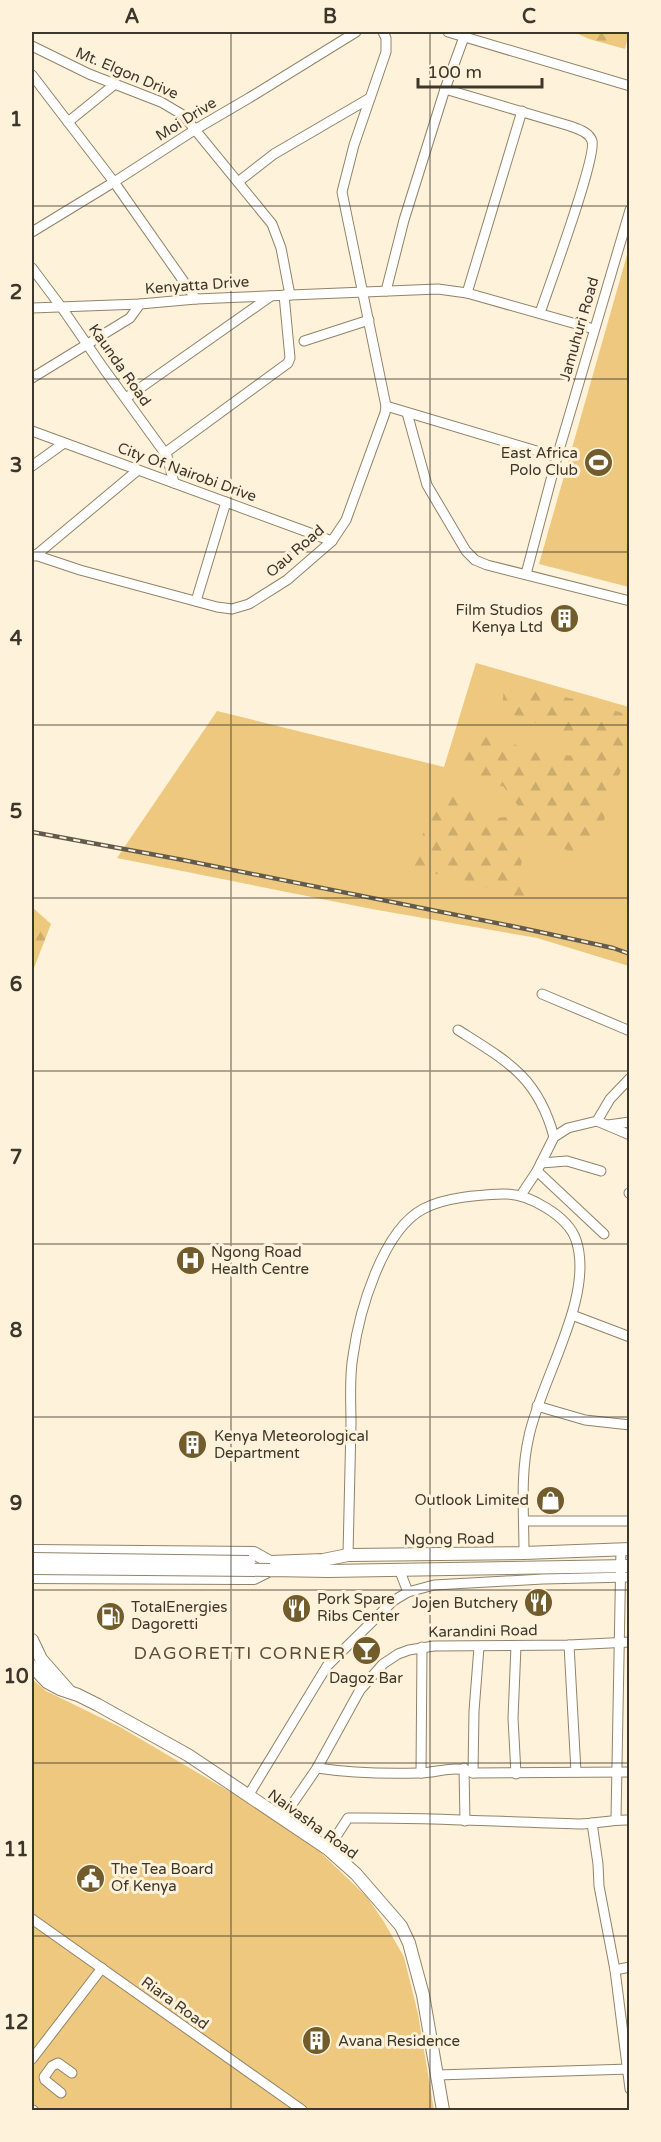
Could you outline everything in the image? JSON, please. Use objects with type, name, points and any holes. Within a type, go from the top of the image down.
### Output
[{"type":"main road","name":"Ngong Road","points":[[32,1568],[270,1566],[348,1555],[524,1553],[625,1549]]},
{"type":"main road","name":"Ngong Road","points":[[32,1551],[254,1553],[270,1566]]},
{"type":"main road","points":[[32,1577],[169,1576],[169,1552]]},
{"type":"main road","name":"Ngong Road","points":[[32,1559],[270,1566],[328,1571],[429,1569],[625,1572]]},
{"type":"main road","name":"Ngong Road","points":[[169,1576],[254,1578],[270,1566]]},
{"type":"main road","points":[[32,1640],[41,1659],[71,1692]]},
{"type":"main road","name":"Naivasha Road","points":[[32,1666],[47,1682],[98,1705],[152,1734],[248,1796],[328,1849],[363,1882],[404,1931],[409,1943],[423,1995],[443,2110]]},
{"type":"street","name":"Moi Drive","points":[[32,232],[356,32]]},
{"type":"street","points":[[364,292],[343,196],[345,178],[387,47],[383,32]]},
{"type":"street","points":[[448,32],[630,86]]},
{"type":"street","points":[[386,291],[404,219],[445,88],[464,37]]},
{"type":"street","name":"Mt. Elgon Drive","points":[[32,46],[89,74],[155,99],[177,110],[196,129],[272,224],[281,248],[287,295],[290,358],[288,363],[165,453]]},
{"type":"street","points":[[32,75],[114,182],[196,299]]},
{"type":"street","points":[[68,122],[115,84]]},
{"type":"street","points":[[445,88],[522,111],[589,136],[592,144],[582,188],[540,313]]},
{"type":"street","points":[[238,182],[274,154],[370,98]]},
{"type":"street","points":[[467,293],[522,111]]},
{"type":"street","name":"Jamuhuri Road","points":[[526,574],[557,457],[630,210]]},
{"type":"street","name":"Kaunda Road","points":[[32,268],[169,459],[174,483]]},
{"type":"street","name":"Kenyatta Drive","points":[[32,308],[438,289],[467,293],[594,329]]},
{"type":"street","name":"Oau Road","points":[[33,555],[232,609],[249,604],[294,575],[332,541],[342,527],[382,424],[386,406],[364,292]]},
{"type":"street","points":[[126,398],[271,296]]},
{"type":"street","points":[[32,378],[130,318],[140,304]]},
{"type":"street","points":[[304,341],[369,320]]},
{"type":"street","points":[[386,406],[557,457]]},
{"type":"street","points":[[407,413],[427,485],[466,551],[475,560],[630,601]]},
{"type":"street","name":"City Of Nairobi Drive","points":[[32,431],[332,541]]},
{"type":"street","points":[[32,466],[64,443]]},
{"type":"street","points":[[33,555],[138,470]]},
{"type":"street","points":[[196,601],[226,502]]},
{"type":"street","points":[[542,994],[630,1031]]},
{"type":"street","points":[[458,1030],[492,1052],[528,1081],[546,1108],[554,1137]]},
{"type":"street","points":[[597,1121],[610,1099],[630,1078]]},
{"type":"street","points":[[521,1195],[554,1137],[568,1128],[597,1121],[630,1135]]},
{"type":"street","points":[[606,1125],[630,1122]]},
{"type":"street","points":[[539,1167],[567,1161],[601,1171]]},
{"type":"street","points":[[539,1167],[604,1234]]},
{"type":"street","points":[[348,1555],[352,1356],[372,1282],[383,1255],[401,1228],[424,1208],[456,1199],[501,1194],[521,1195],[539,1204],[570,1229],[576,1239],[579,1281],[572,1315],[537,1406],[525,1452],[524,1553]]},
{"type":"street","points":[[572,1315],[630,1337]]},
{"type":"street","points":[[537,1406],[585,1420],[630,1425]]},
{"type":"street","points":[[524,1521],[630,1521]]},
{"type":"street","points":[[616,1819],[618,1641],[625,1549]]},
{"type":"street","points":[[399,1569],[408,1592]]},
{"type":"street","points":[[429,1569],[431,1586]]},
{"type":"street","points":[[248,1796],[327,1666],[393,1601],[408,1592],[431,1586],[625,1572]]},
{"type":"street","name":"Karandini Road","points":[[282,1819],[317,1768],[360,1690],[385,1661],[398,1654],[422,1647],[630,1642]]},
{"type":"street","points":[[569,1645],[576,1772]]},
{"type":"street","points":[[516,1646],[513,1724],[516,1774]]},
{"type":"street","points":[[421,1773],[422,1647]]},
{"type":"street","points":[[473,1773],[474,1711],[479,1647]]},
{"type":"street","points":[[317,1768],[335,1771],[421,1773],[464,1768],[473,1773],[630,1772]]},
{"type":"street","points":[[464,1768],[465,1821]]},
{"type":"street","points":[[328,1849],[348,1818],[400,1817],[465,1821],[592,1823],[616,1819],[630,1820]]},
{"type":"street","points":[[592,1823],[599,1886],[615,1970],[630,2089]]},
{"type":"street","name":"Riara Road","points":[[32,1919],[302,2110]]},
{"type":"street","points":[[615,1970],[630,1967]]},
{"type":"street","points":[[52,2067],[34,2056],[102,1968]]},
{"type":"street","points":[[61,2093],[44,2079],[55,2064],[60,2064],[72,2073]]},
{"type":"street","points":[[437,2075],[629,2069]]},
{"type":"green space","points":[[574,32],[629,32],[625,49],[589,39]]},
{"type":"green space","name":"East Africa Polo Club","points":[[629,248],[630,587],[539,564]]},
{"type":"green space","points":[[476,663],[629,707],[629,966],[537,938],[372,909],[117,858],[217,711],[444,767]]},
{"type":"green space","points":[[504,685],[584,701],[629,715],[629,752],[613,789],[595,852],[571,853],[543,836],[526,835],[520,872],[526,900],[447,875],[405,871],[441,797],[460,794],[496,818],[525,815],[503,786],[487,787],[467,780],[460,751],[475,729],[537,753],[578,756],[571,735],[502,711]]},
{"type":"green space","points":[[32,907],[51,924],[32,973]]},
{"type":"green space","points":[[32,1679],[46,1691],[120,1727],[244,1800],[316,1848],[367,1897],[404,1957],[418,2014],[434,2110],[32,2110]]},
{"type":"railway","points":[[32,832],[526,929],[613,948],[630,954]]},
{"type":"place","name":"East Africa Polo Club","points":[[599,462]]},
{"type":"place","name":"Film Studios Kenya Ltd","points":[[564,619]]},
{"type":"place","name":"Ngong Road Health Centre","points":[[190,1261]]},
{"type":"place","name":"Kenya Meteorological Department","points":[[193,1445]]},
{"type":"place","name":"Outlook Limited","points":[[550,1500]]},
{"type":"place","name":"Jojen Butchery","points":[[539,1603]]},
{"type":"place","name":"Pork Spare Ribs Center","points":[[296,1608]]},
{"type":"place","name":"TotalEnergies Dagoretti","points":[[110,1616]]},
{"type":"place","name":"Dagoz Bar","points":[[366,1651]]},
{"type":"place","name":"The Tea Board Of Kenya","points":[[90,1878]]},
{"type":"place","name":"Avana Residence","points":[[317,2041]]},
{"type":"district","name":"DAGORETTI CORNER","points":[[240,1653]]}]
